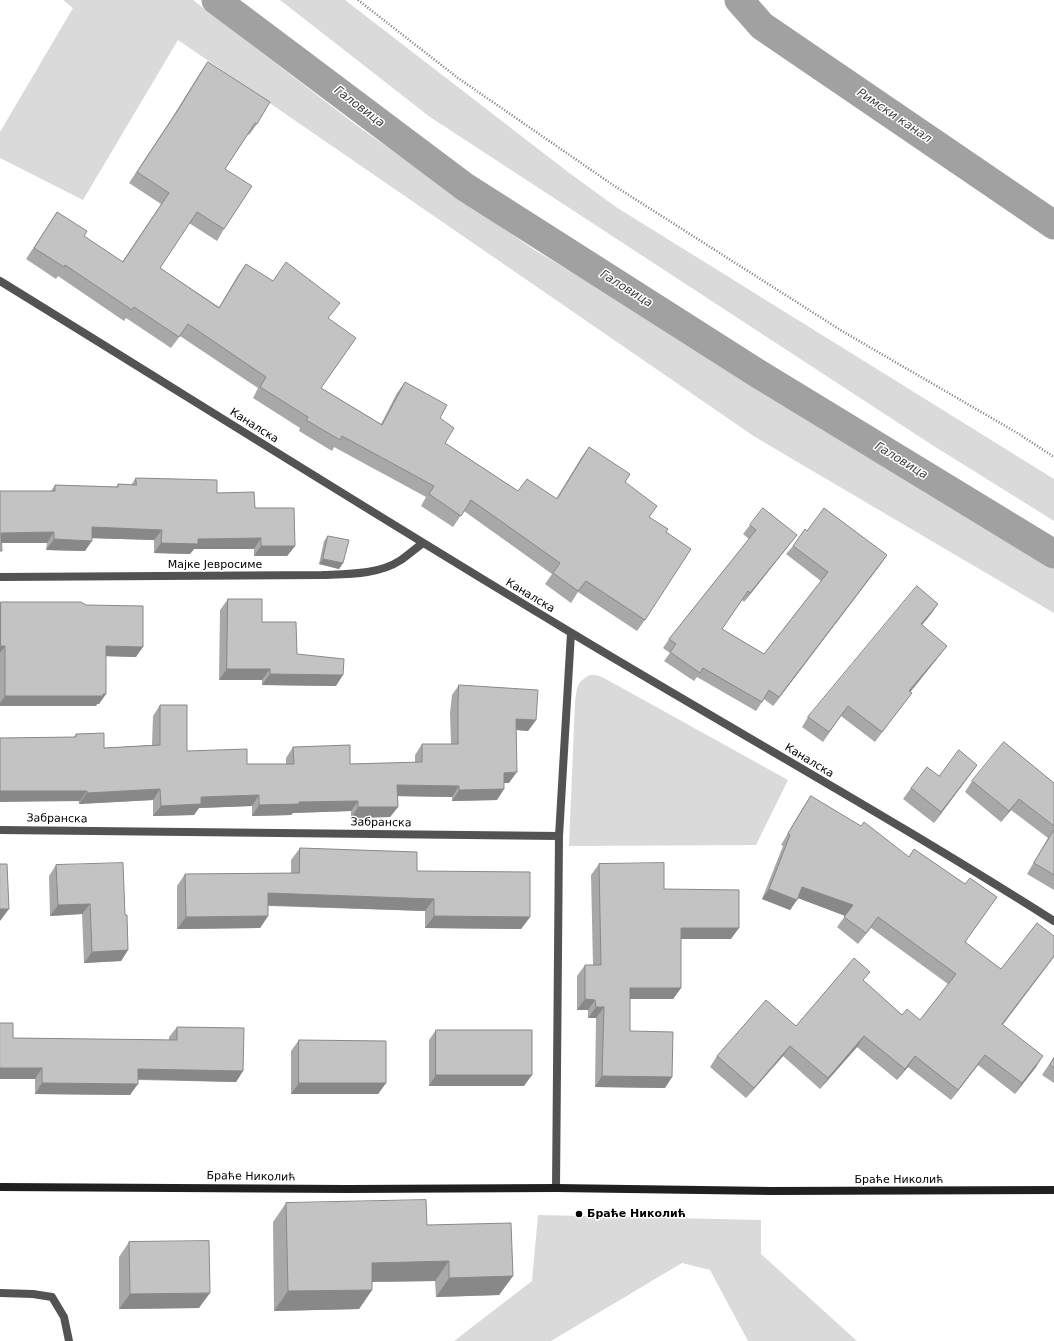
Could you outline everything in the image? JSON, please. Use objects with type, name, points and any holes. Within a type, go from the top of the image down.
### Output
[{"type":"main road","name":"Браће Николић","points":[[0,1187],[348,1189],[556,1188],[772,1191],[1054,1190]]},
{"type":"street","name":"Каналска","points":[[0,281],[571,633],[973,870],[1054,921]]},
{"type":"street","name":"Мајке Јевросиме","points":[[0,577],[322,576],[355,574],[380,569],[400,561],[423,543]]},
{"type":"street","points":[[556,1188],[559,836],[571,633]]},
{"type":"street","name":"Забранска","points":[[0,830],[559,836]]},
{"type":"street","points":[[0,1293],[33,1294],[52,1297],[64,1317],[70,1341]]},
{"type":"path","points":[[358,0],[458,78],[612,185],[842,331],[1019,434],[1054,457]]},
{"type":"shaded area","points":[[63,0],[193,0],[360,128],[533,249],[1054,561],[1054,613],[755,437],[178,40],[83,200],[0,158],[0,132],[73,8]]},
{"type":"shaded area","points":[[280,0],[345,0],[568,172],[616,207],[1054,479],[1054,521],[929,443],[430,117]]},
{"type":"shaded area","points":[[590,675],[596,675],[604,678],[788,780],[756,845],[569,846],[576,693],[582,680]]},
{"type":"shaded area","points":[[538,1215],[761,1220],[761,1254],[857,1341],[748,1341],[710,1270],[682,1263],[551,1341],[454,1341],[532,1281]]},
{"type":"building","points":[[208,62],[270,102],[257,124],[255,123],[225,169],[252,186],[224,229],[197,212],[160,268],[219,308],[246,264],[273,281],[286,262],[340,303],[328,318],[356,338],[321,388],[382,425],[405,382],[447,405],[440,418],[454,428],[445,443],[518,491],[527,479],[557,499],[589,447],[630,474],[625,482],[657,506],[649,517],[668,529],[666,532],[691,549],[645,620],[586,581],[578,591],[553,573],[560,563],[471,500],[461,516],[429,494],[434,486],[342,436],[340,440],[306,420],[308,417],[260,387],[266,377],[188,324],[179,337],[134,307],[132,310],[65,265],[64,267],[34,248],[57,212],[87,231],[84,236],[123,262],[169,193],[137,172]]},
{"type":"building","points":[[136,478],[217,480],[217,493],[254,492],[255,508],[294,508],[295,546],[261,546],[261,538],[198,539],[198,544],[161,543],[162,530],[92,527],[92,541],[54,539],[54,532],[1,533],[2,551],[0,551],[0,491],[55,491],[55,485],[118,487],[118,484],[136,485]]},
{"type":"building","points":[[763,508],[797,535],[750,593],[748,591],[722,629],[764,654],[828,572],[793,546],[805,529],[807,531],[824,508],[887,555],[779,697],[769,690],[762,702],[703,668],[700,673],[670,652],[676,644],[669,639],[756,530],[750,525]]},
{"type":"building","points":[[328,536],[349,540],[343,563],[323,559]]},
{"type":"building","points":[[917,586],[938,604],[921,624],[947,646],[909,691],[912,693],[882,732],[848,706],[829,732],[808,717]]},
{"type":"building","points":[[228,599],[262,599],[262,622],[296,622],[297,654],[344,659],[343,675],[270,674],[270,669],[227,669]]},
{"type":"building","points":[[1,602],[81,602],[86,605],[143,606],[143,647],[106,646],[106,694],[103,694],[103,696],[5,696],[5,646],[1,646]]},
{"type":"building","points":[[459,685],[538,690],[536,720],[516,719],[517,772],[504,773],[504,789],[459,790],[459,786],[397,785],[398,807],[358,807],[358,801],[299,802],[299,804],[259,805],[259,795],[201,797],[201,804],[161,806],[160,789],[87,793],[87,791],[0,791],[0,738],[76,737],[76,734],[104,733],[104,748],[160,745],[160,705],[187,705],[187,751],[247,749],[247,764],[294,764],[293,747],[350,745],[350,764],[422,762],[422,744],[458,744]]},
{"type":"building","points":[[1004,742],[1054,783],[1054,826],[1019,799],[1009,811],[972,781]]},
{"type":"building","points":[[959,750],[977,765],[941,812],[911,788],[927,767],[939,776]]},
{"type":"building","points":[[811,796],[861,826],[864,822],[909,857],[914,849],[965,884],[970,878],[997,897],[965,942],[1001,969],[1037,923],[1054,936],[1054,956],[1002,1024],[1043,1056],[1022,1083],[985,1055],[958,1090],[915,1056],[905,1069],[864,1036],[828,1078],[790,1046],[754,1088],[717,1056],[766,1000],[796,1026],[854,958],[870,972],[863,980],[902,1015],[907,1009],[920,1020],[956,974],[878,917],[866,933],[844,917],[853,905],[802,887],[797,900],[769,889],[790,835],[788,834]]},
{"type":"building","points":[[1054,830],[1054,875],[1034,863]]},
{"type":"building","points":[[300,848],[417,852],[417,871],[530,872],[530,917],[434,916],[434,899],[268,893],[268,916],[186,917],[185,874],[299,873]]},
{"type":"building","points":[[123,863],[128,950],[92,952],[90,904],[58,905],[56,865]]},
{"type":"building","points":[[664,863],[664,889],[739,890],[739,928],[681,928],[681,988],[630,988],[630,1031],[673,1032],[672,1077],[602,1076],[604,1007],[596,1007],[595,1000],[585,999],[585,965],[601,965],[599,864]]},
{"type":"building","points":[[0,864],[7,864],[9,909],[0,909]]},
{"type":"building","points":[[0,1023],[13,1023],[13,1038],[177,1040],[177,1027],[244,1028],[243,1071],[138,1069],[138,1084],[42,1083],[42,1068],[0,1068]]},
{"type":"building","points":[[436,1030],[532,1030],[532,1075],[436,1075]]},
{"type":"building","points":[[299,1040],[386,1041],[386,1083],[299,1083]]},
{"type":"building","points":[[1054,1058],[1054,1068],[1050,1065]]},
{"type":"building","points":[[426,1200],[427,1225],[511,1223],[513,1276],[449,1278],[449,1261],[372,1263],[372,1290],[288,1291],[286,1203]]},
{"type":"building","points":[[209,1241],[210,1293],[130,1294],[129,1242]]},
{"type":"waterway","name":"Галовица","points":[[216,0],[465,187],[757,373],[1054,554]]},
{"type":"waterway","name":"Римски канал","points":[[739,0],[762,26],[1054,225]]},
{"type":"place","name":"Браће Николић","points":[[579,1214]]}]
